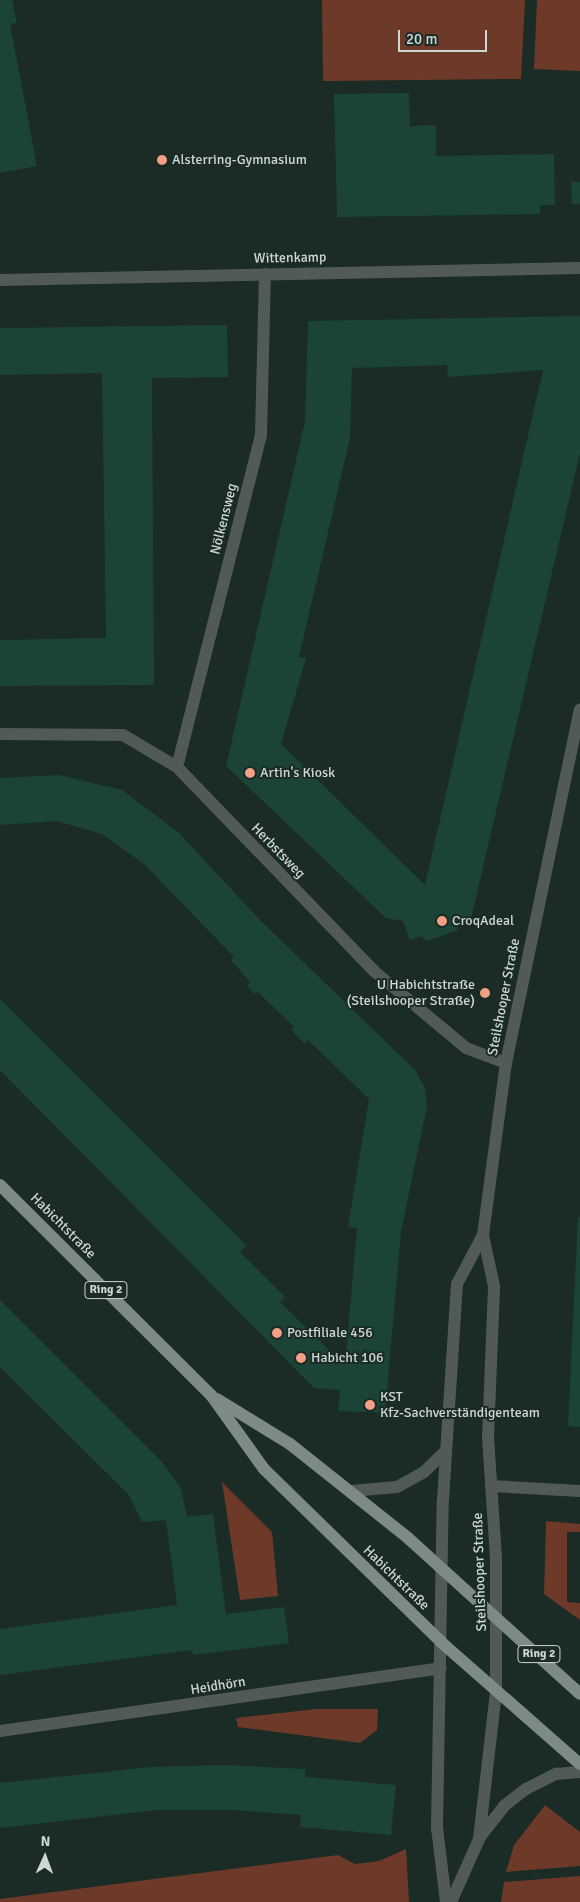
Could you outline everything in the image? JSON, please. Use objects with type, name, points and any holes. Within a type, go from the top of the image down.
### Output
[{"type":"main road","name":"Habichtstraße","points":[[0,1185],[211,1395],[264,1469],[441,1642],[496,1693],[580,1764]]},
{"type":"main road","name":"Habichtstraße","points":[[211,1395],[290,1444],[441,1564],[580,1694]]},
{"type":"street","name":"Wittenkamp","points":[[0,280],[580,268]]},
{"type":"street","name":"Nölkensweg","points":[[177,768],[261,436],[265,274]]},
{"type":"street","name":"Steilshooper Straße","points":[[451,1902],[479,1839],[496,1693],[497,1615],[492,1486],[488,1437],[494,1286],[484,1235],[506,1063],[580,710]]},
{"type":"street","name":"Herbstsweg","points":[[0,734],[122,735],[177,768],[374,971],[466,1048],[506,1063]]},
{"type":"street","name":"Steilshooper Straße","points":[[446,1902],[437,1828],[441,1668],[441,1564],[446,1452],[457,1284],[484,1235]]},
{"type":"street","points":[[351,1492],[397,1487],[424,1472],[446,1452]]},
{"type":"street","points":[[492,1486],[580,1491]]},
{"type":"street","name":"Heidhörn","points":[[0,1731],[441,1668]]},
{"type":"street","points":[[479,1839],[504,1806],[526,1789],[556,1774],[580,1772]]},
{"type":"shaded area","points":[[322,0],[525,0],[521,79],[323,81]]},
{"type":"shaded area","points":[[537,0],[580,0],[580,71],[534,69]]},
{"type":"shaded area","points":[[222,1482],[272,1532],[278,1596],[240,1600]]},
{"type":"shaded area","points":[[546,1521],[580,1524],[580,1532],[567,1532],[567,1602],[580,1603],[580,1620],[544,1594]]},
{"type":"shaded area","points":[[316,1709],[378,1709],[377,1730],[360,1743],[238,1727],[236,1718]]},
{"type":"shaded area","points":[[545,1805],[580,1832],[580,1866],[506,1872],[514,1845]]},
{"type":"shaded area","points":[[406,1849],[409,1902],[0,1902],[0,1899],[338,1855],[355,1864],[379,1861]]},
{"type":"shaded area","points":[[580,1876],[580,1902],[501,1902],[504,1882]]},
{"type":"building","points":[[0,0],[12,0],[17,23],[10,24],[37,166],[0,173]]},
{"type":"building","points":[[409,93],[410,126],[436,125],[436,156],[554,154],[555,205],[540,205],[540,214],[337,217],[334,94]]},
{"type":"building","points":[[571,181],[580,182],[580,204],[572,204]]},
{"type":"building","points":[[580,316],[580,453],[470,923],[456,926],[458,930],[426,941],[422,936],[410,940],[403,921],[386,918],[226,766],[305,421],[308,321]],"holes":[[[447,365],[448,377],[543,370],[425,885],[281,744],[306,658],[299,657],[350,438],[352,368]]]},
{"type":"building","points":[[227,325],[228,377],[152,378],[154,685],[0,686],[0,640],[106,638],[102,373],[0,375],[0,328]]},
{"type":"building","points":[[59,775],[122,790],[178,832],[261,921],[415,1070],[425,1088],[427,1106],[401,1232],[385,1413],[338,1411],[340,1390],[314,1388],[0,1070],[0,999],[247,1246],[240,1252],[285,1297],[280,1302],[334,1355],[346,1355],[357,1228],[348,1227],[369,1099],[308,1040],[305,1044],[291,1030],[294,1027],[258,992],[255,994],[247,986],[250,982],[231,960],[234,957],[144,864],[102,834],[57,821],[0,825],[0,778]]},
{"type":"building","points":[[578,1217],[580,1217],[580,1427],[568,1426]]},
{"type":"building","points":[[0,1300],[163,1463],[181,1489],[187,1517],[213,1514],[226,1614],[284,1607],[289,1643],[193,1655],[192,1650],[0,1675],[0,1629],[177,1605],[166,1520],[142,1522],[129,1495],[0,1367]]},
{"type":"building","points":[[227,1765],[305,1769],[305,1777],[396,1785],[391,1835],[300,1827],[301,1815],[233,1810],[157,1810],[0,1828],[0,1783],[151,1767]]},
{"type":"place","name":"Alsterring-Gymnasium","points":[[162,160]]},
{"type":"place","name":"Artin's Kiosk","points":[[250,773]]},
{"type":"place","name":"CroqAdeal","points":[[442,921]]},
{"type":"place","name":"U Habichtstraße (Steilshooper Straße)","points":[[485,993]]},
{"type":"place","name":"Postfiliale 456","points":[[277,1333]]},
{"type":"place","name":"Habicht 106","points":[[301,1358]]},
{"type":"place","name":"KST Kfz-Sachverständigenteam","points":[[370,1405]]}]
